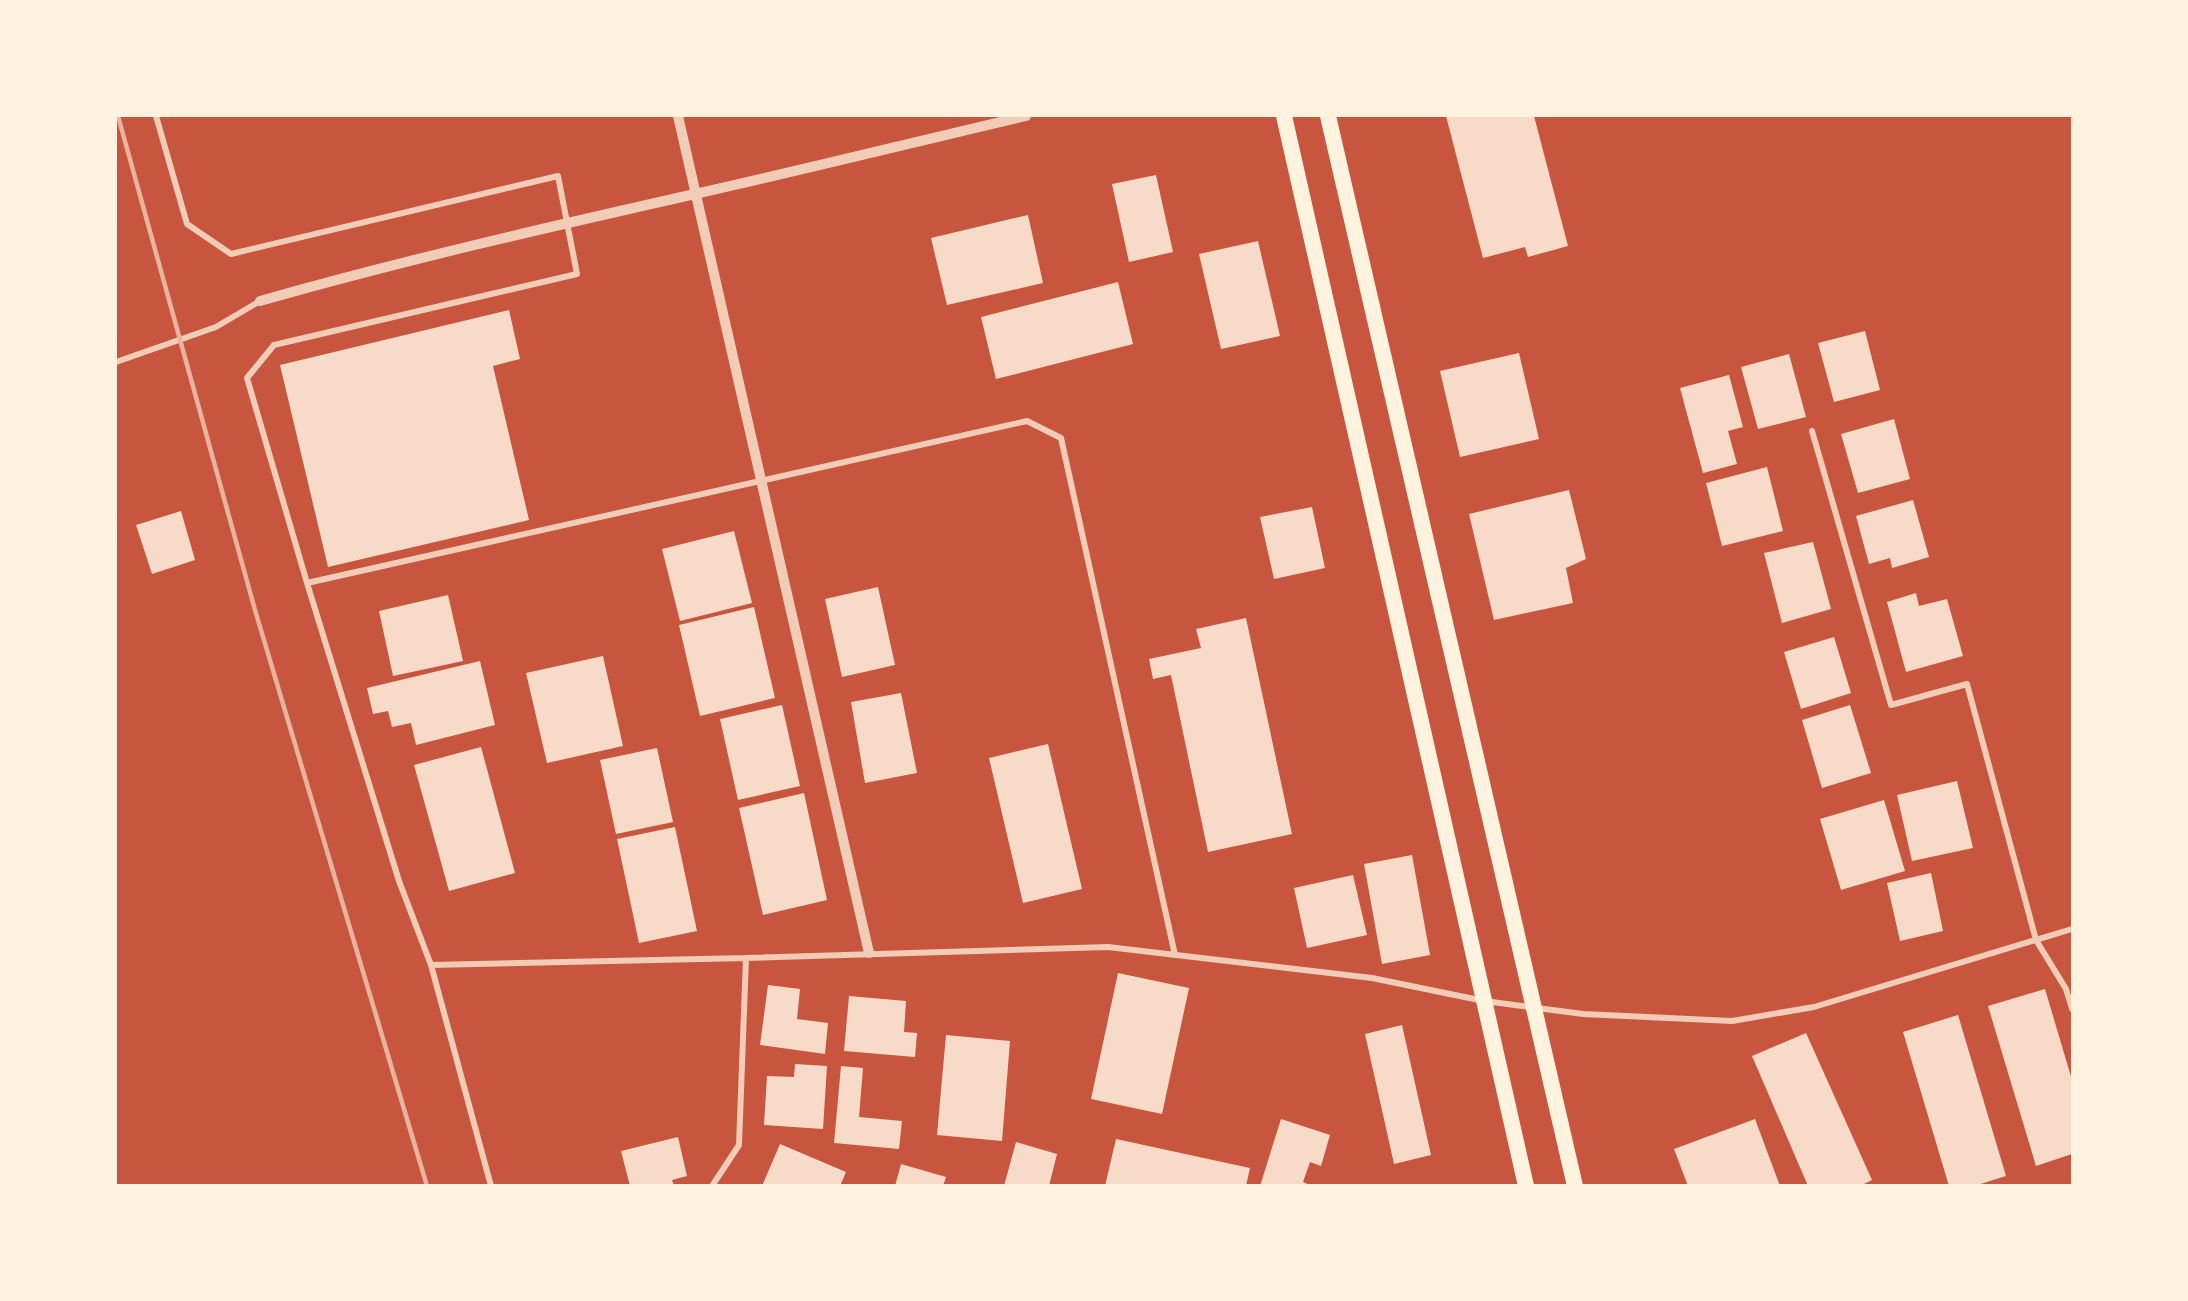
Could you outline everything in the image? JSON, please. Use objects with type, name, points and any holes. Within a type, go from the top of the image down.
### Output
[{"type":"highway","points":[[1284,116],[1526,1185]]},
{"type":"highway","points":[[1328,116],[1575,1185]]},
{"type":"street","points":[[156,116],[187,224],[231,254],[558,176],[577,274],[274,345],[247,378],[399,882],[431,965],[491,1185]]},
{"type":"street","points":[[678,116],[869,953]]},
{"type":"street","points":[[116,362],[216,327],[260,301],[346,277],[566,222],[696,194],[1026,116]]},
{"type":"street","points":[[308,583],[1028,422],[1061,438],[1175,956]]},
{"type":"street","points":[[1812,431],[1891,705],[1967,684],[2036,940],[2066,989],[2073,1009]]},
{"type":"street","points":[[431,965],[1108,947],[1372,978],[1484,1001],[1583,1014],[1732,1021],[1814,1007],[2073,929]]},
{"type":"street","points":[[712,1185],[739,1145],[746,958]]},
{"type":"building","points":[[1446,116],[1534,116],[1568,246],[1528,257],[1525,247],[1483,258]]},
{"type":"building","points":[[1156,175],[1173,252],[1129,262],[1112,184]]},
{"type":"building","points":[[1028,215],[1043,283],[947,305],[931,238]]},
{"type":"building","points":[[1258,241],[1280,336],[1221,349],[1199,254]]},
{"type":"building","points":[[1118,282],[1133,344],[996,379],[981,317]]},
{"type":"building","points":[[509,310],[520,359],[493,366],[529,520],[328,567],[280,365]]},
{"type":"building","points":[[1865,331],[1880,390],[1834,402],[1818,343]]},
{"type":"building","points":[[1519,353],[1539,439],[1460,457],[1440,371]]},
{"type":"building","points":[[1789,354],[1806,417],[1758,429],[1741,367]]},
{"type":"building","points":[[1729,375],[1743,427],[1728,431],[1737,464],[1703,473],[1680,388]]},
{"type":"building","points":[[1894,419],[1910,479],[1858,493],[1841,434]]},
{"type":"building","points":[[1767,467],[1783,531],[1722,546],[1706,483]]},
{"type":"building","points":[[1569,490],[1586,559],[1566,568],[1573,603],[1494,620],[1469,514]]},
{"type":"building","points":[[1913,500],[1929,557],[1892,568],[1890,558],[1869,564],[1856,516]]},
{"type":"building","points":[[1312,507],[1325,568],[1274,579],[1260,517]]},
{"type":"building","points":[[181,511],[195,560],[152,574],[136,525]]},
{"type":"building","points":[[734,531],[752,603],[680,621],[662,549]]},
{"type":"building","points":[[1813,542],[1831,609],[1782,623],[1764,553]]},
{"type":"building","points":[[878,587],[895,665],[842,677],[825,599]]},
{"type":"building","points":[[1916,593],[1919,606],[1947,599],[1963,656],[1906,672],[1887,602]]},
{"type":"building","points":[[448,595],[463,661],[393,676],[379,611]]},
{"type":"building","points":[[754,607],[775,698],[700,716],[679,625]]},
{"type":"building","points":[[1246,618],[1292,834],[1208,852],[1171,675],[1153,679],[1149,659],[1201,648],[1196,629]]},
{"type":"building","points":[[1834,637],[1851,693],[1801,709],[1784,652]]},
{"type":"building","points":[[603,656],[623,746],[547,763],[526,673]]},
{"type":"building","points":[[480,661],[495,725],[416,745],[411,723],[392,727],[388,711],[373,714],[367,688]]},
{"type":"building","points":[[901,693],[917,773],[865,783],[851,702]]},
{"type":"building","points":[[782,705],[800,786],[738,800],[720,719]]},
{"type":"building","points":[[1850,705],[1871,773],[1822,788],[1802,720]]},
{"type":"building","points":[[1048,744],[1082,889],[1023,903],[989,758]]},
{"type":"building","points":[[481,747],[515,873],[449,891],[414,765]]},
{"type":"building","points":[[657,748],[673,822],[616,834],[600,760]]},
{"type":"building","points":[[1957,781],[1973,848],[1912,861],[1897,795]]},
{"type":"building","points":[[804,793],[827,900],[763,915],[739,808]]},
{"type":"building","points":[[1884,800],[1905,871],[1841,890],[1820,819]]},
{"type":"building","points":[[675,827],[697,931],[639,943],[617,839]]},
{"type":"building","points":[[1412,855],[1430,955],[1382,964],[1364,864]]},
{"type":"building","points":[[1931,873],[1943,931],[1900,941],[1887,883]]},
{"type":"building","points":[[1353,875],[1367,935],[1307,948],[1294,888]]},
{"type":"building","points":[[1118,973],[1189,988],[1162,1114],[1091,1099]]},
{"type":"building","points":[[768,985],[800,989],[797,1019],[828,1023],[825,1054],[760,1045]]},
{"type":"building","points":[[2045,989],[2072,1080],[2072,1154],[2036,1166],[1988,1006]]},
{"type":"building","points":[[849,996],[906,1001],[904,1032],[917,1033],[915,1057],[844,1051]]},
{"type":"building","points":[[1958,1015],[2006,1176],[1974,1186],[1949,1186],[1903,1032]]},
{"type":"building","points":[[1402,1025],[1431,1155],[1394,1164],[1365,1034]]},
{"type":"building","points":[[1806,1033],[1872,1180],[1860,1186],[1808,1186],[1752,1056]]},
{"type":"building","points":[[946,1035],[1010,1041],[1002,1141],[937,1135]]},
{"type":"building","points":[[795,1064],[827,1066],[823,1129],[764,1125],[767,1076],[794,1077]]},
{"type":"building","points":[[841,1066],[863,1068],[859,1117],[902,1121],[899,1149],[834,1143]]},
{"type":"building","points":[[1281,1119],[1330,1135],[1321,1166],[1310,1162],[1303,1182],[1312,1186],[1260,1186]]},
{"type":"building","points":[[1755,1119],[1780,1186],[1688,1186],[1674,1149]]},
{"type":"building","points":[[678,1137],[687,1176],[672,1180],[674,1186],[630,1186],[621,1151]]},
{"type":"building","points":[[1116,1139],[1250,1168],[1246,1186],[1105,1186]]},
{"type":"building","points":[[1016,1142],[1057,1154],[1049,1186],[1004,1186]]},
{"type":"building","points":[[780,1144],[846,1172],[840,1186],[762,1186]]},
{"type":"building","points":[[901,1164],[946,1177],[943,1186],[895,1186]]},
{"type":"railway","points":[[118,116],[255,610],[427,1186]]}]
